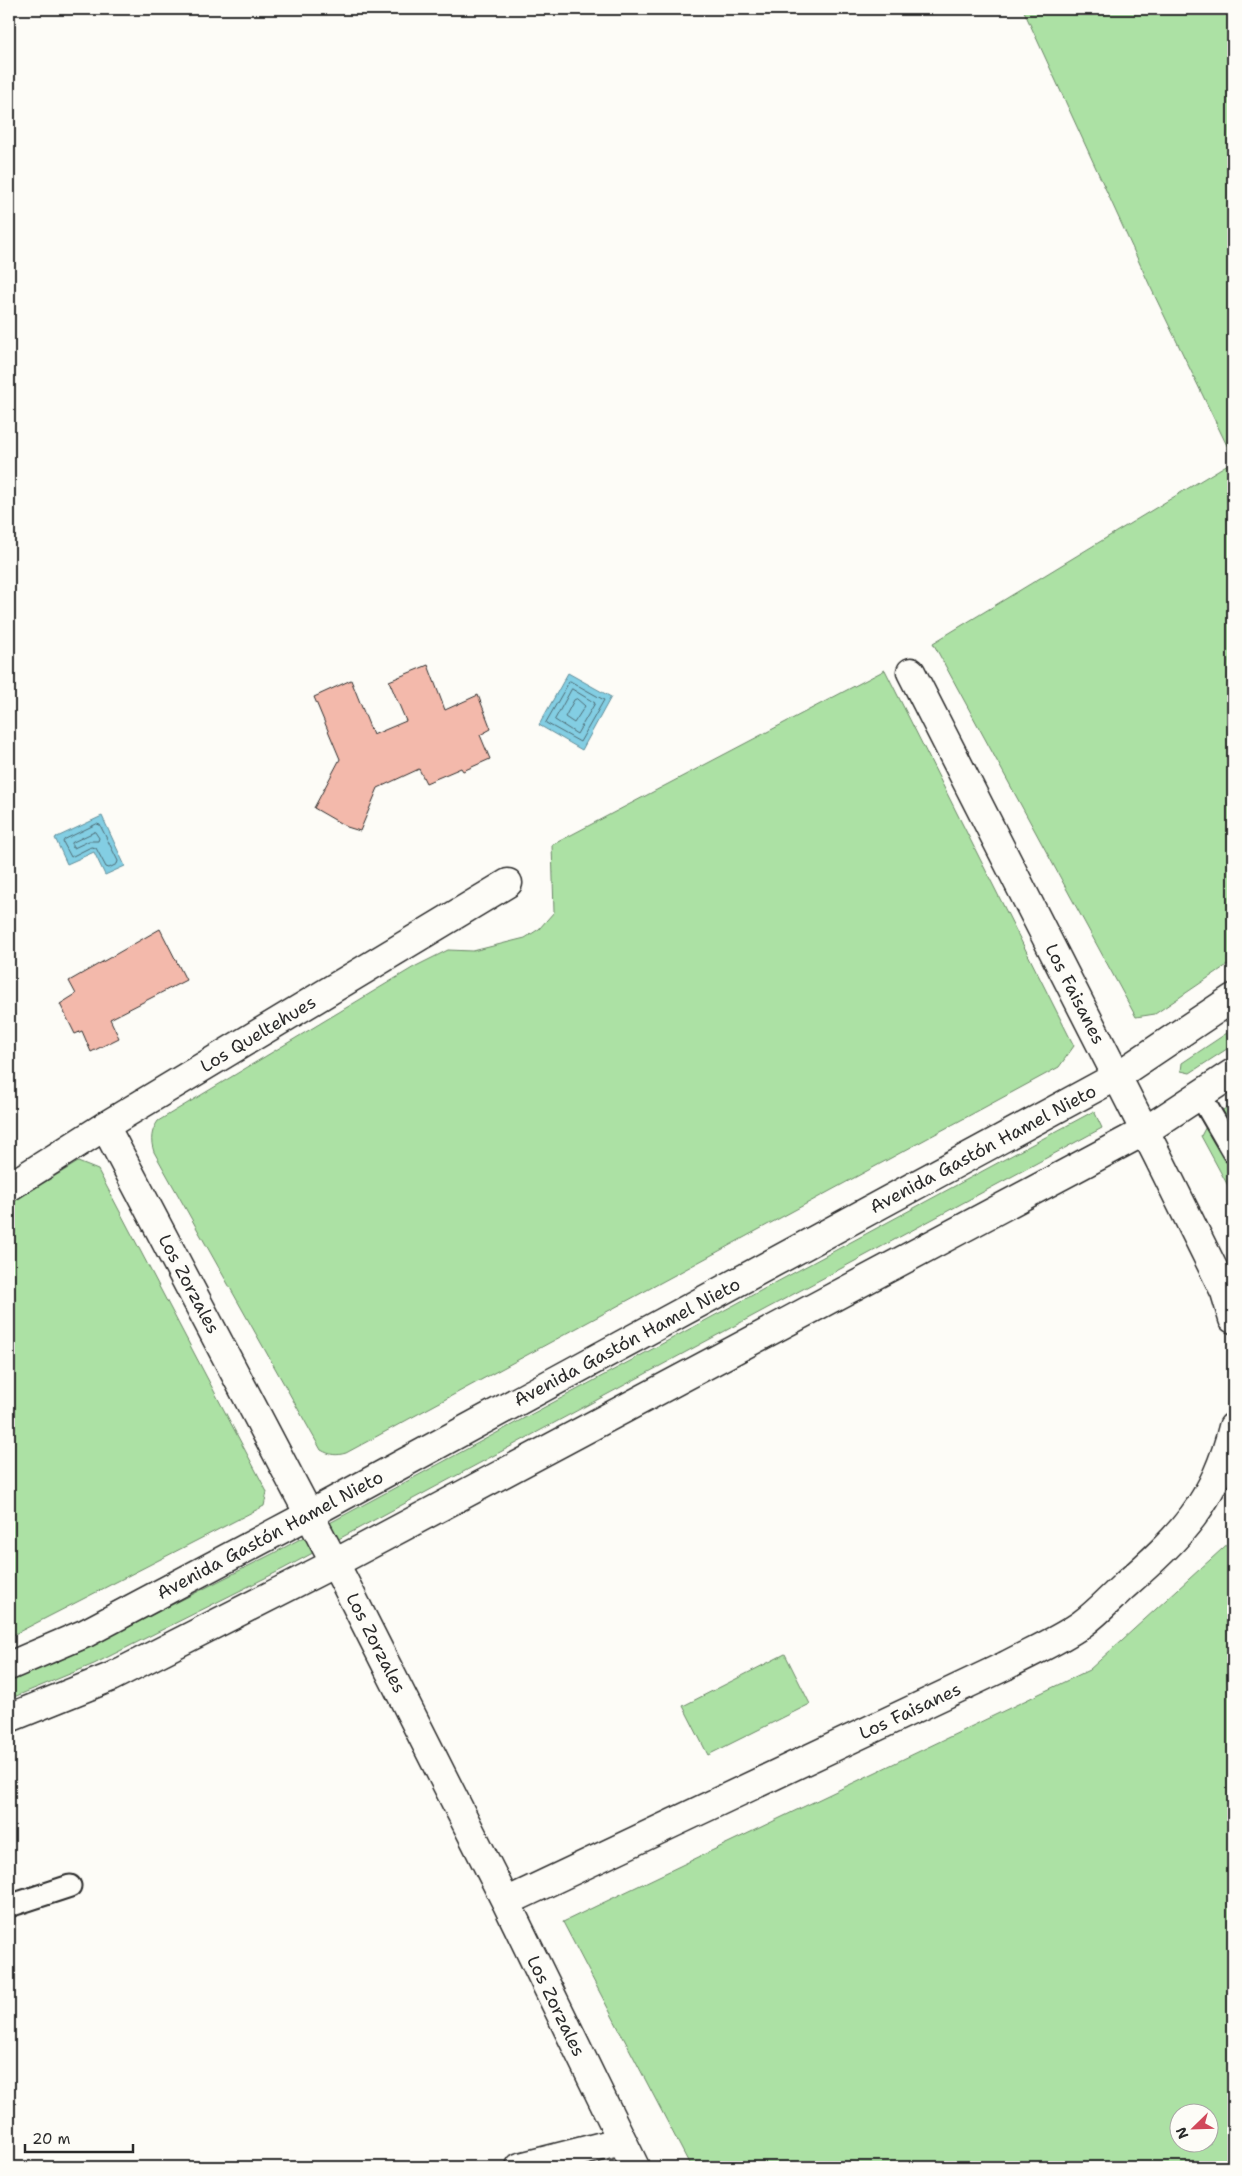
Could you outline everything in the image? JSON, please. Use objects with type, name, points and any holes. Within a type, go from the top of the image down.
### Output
[{"type":"street","name":"Los Faisanes","points":[[911,672],[1145,1131],[1225,1292],[1233,1319]]},
{"type":"street","name":"Los Queltehues","points":[[9,1187],[105,1126],[508,883]]},
{"type":"street","name":"Avenida Gastón Hamel Nieto","points":[[9,1666],[86,1633],[310,1514],[1117,1076],[1233,998]]},
{"type":"street","points":[[9,1718],[111,1677],[335,1563],[1145,1131],[1233,1073]]},
{"type":"street","name":"Los Zorzales","points":[[105,1126],[335,1563],[506,1902],[635,2167]]},
{"type":"street","name":"Los Faisanes","points":[[506,1902],[1005,1666],[1081,1625],[1152,1562],[1177,1538],[1193,1518],[1215,1481],[1228,1450],[1233,1427]]},
{"type":"street","points":[[520,2167],[622,2141]]},
{"type":"lane","points":[[1200,1095],[1233,1152]]},
{"type":"lane","points":[[9,1906],[70,1886]]},
{"type":"green space","points":[[1023,9],[1233,9],[1233,458],[1150,286]]},
{"type":"green space","points":[[1233,461],[1233,961],[1155,1014],[1136,1017],[933,643]]},
{"type":"green space","points":[[885,670],[1074,1046],[1059,1067],[346,1453],[333,1454],[321,1450],[154,1152],[152,1136],[158,1121],[414,967],[448,950],[473,951],[525,938],[539,929],[554,912],[552,845]]},
{"type":"green space","points":[[1233,1029],[1233,1045],[1190,1073],[1181,1071],[1182,1063]]},
{"type":"green space","points":[[1233,1104],[1233,1195],[1201,1136],[1211,1117]]},
{"type":"green space","points":[[1094,1111],[1102,1128],[283,1569],[94,1664],[9,1699],[9,1681],[85,1649],[274,1553]]},
{"type":"green space","points":[[78,1162],[98,1170],[267,1492],[264,1506],[9,1637],[9,1204]]},
{"type":"green space","points":[[1233,1539],[1233,2167],[691,2167],[563,1922],[1089,1670]]},
{"type":"green space","points":[[785,1654],[810,1704],[708,1755],[683,1706]]},
{"type":"water","points":[[568,673],[611,697],[582,750],[539,725]]},
{"type":"water","points":[[102,816],[125,866],[105,875],[94,852],[67,864],[55,838]]},
{"type":"building","points":[[428,665],[445,710],[478,695],[491,729],[480,735],[490,759],[463,771],[461,768],[426,783],[419,769],[378,788],[360,831],[347,827],[314,808],[340,759],[314,697],[351,680],[373,735],[406,721],[389,681]]},
{"type":"building","points":[[160,929],[186,980],[110,1019],[119,1038],[91,1052],[82,1031],[75,1034],[60,1004],[76,994],[69,981]]}]
